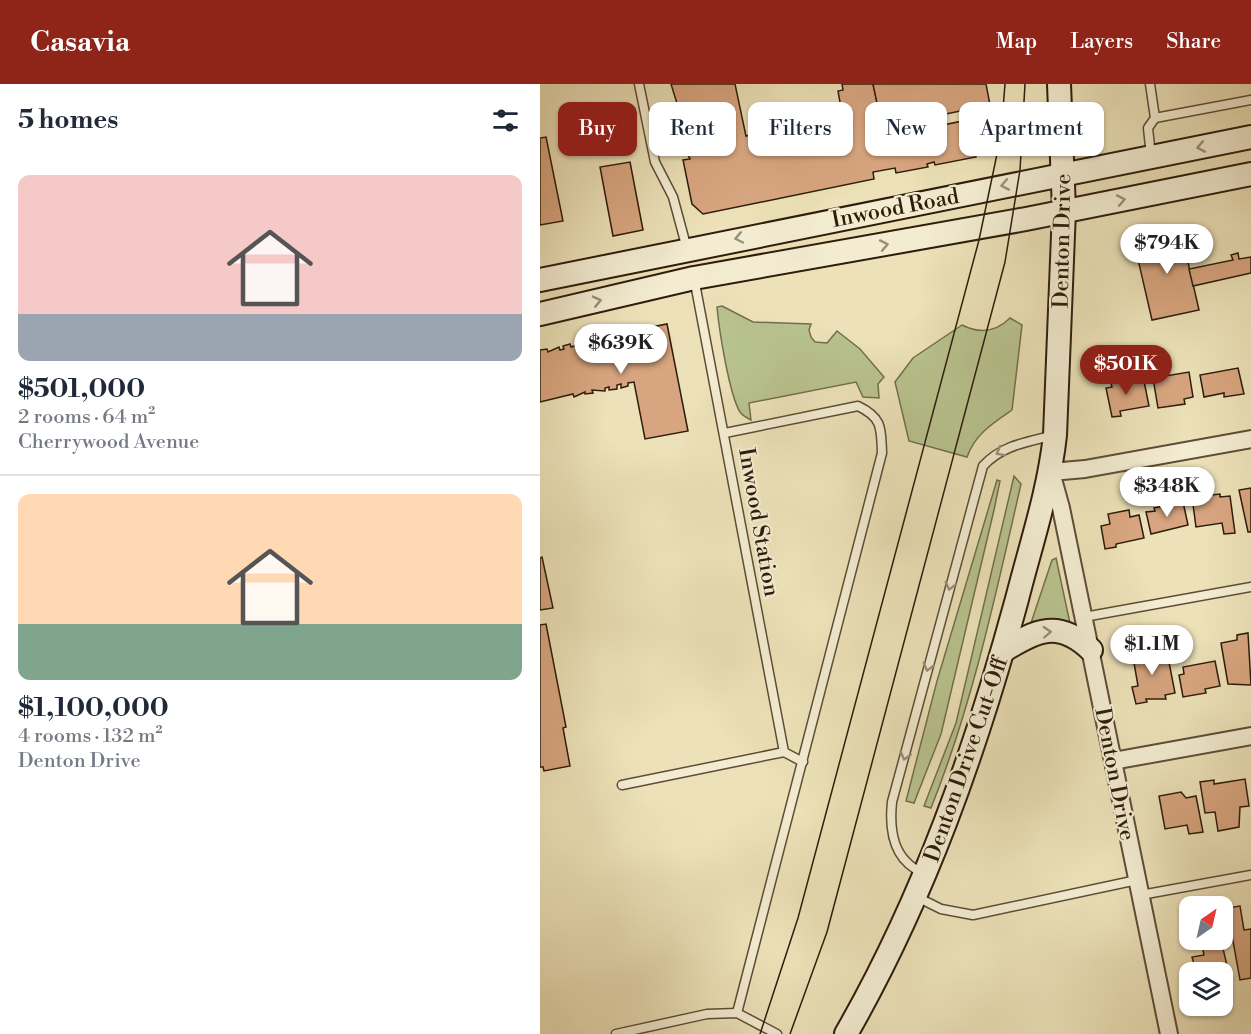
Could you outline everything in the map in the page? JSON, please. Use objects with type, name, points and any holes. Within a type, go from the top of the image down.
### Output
[{"type":"main road","name":"Denton Drive","points":[[1051,472],[1055,435],[1064,210],[1059,84]]},
{"type":"main road","name":"Inwood Road","points":[[540,280],[1251,138]]},
{"type":"main road","name":"Inwood Road","points":[[540,314],[694,278],[1251,174]]},
{"type":"main road","points":[[687,249],[694,278]]},
{"type":"main road","name":"Denton Drive Cut-Off","points":[[846,1034],[926,874],[971,754],[1003,651],[1051,472]]},
{"type":"main road","points":[[1003,651],[1039,631],[1054,630],[1080,640],[1091,650]]},
{"type":"street","points":[[1051,472],[1085,469],[1251,439]]},
{"type":"street","name":"Denton Drive","points":[[1051,472],[1061,508],[1091,650],[1169,1034]]},
{"type":"street","points":[[1113,761],[1251,736]]},
{"type":"lane","points":[[639,84],[655,162],[673,197],[687,249]]},
{"type":"lane","points":[[1150,84],[1155,118],[1148,128],[1152,157]]},
{"type":"lane","points":[[1155,118],[1251,100]]},
{"type":"lane","name":"Inwood Station","points":[[694,278],[784,752]]},
{"type":"lane","points":[[725,433],[858,406],[870,412],[880,425],[882,453],[737,1013]]},
{"type":"lane","points":[[926,874],[914,869],[902,856],[893,840],[890,821],[892,802],[983,466],[993,455],[1012,446],[1055,435]]},
{"type":"lane","points":[[1084,617],[1251,587]]},
{"type":"lane","points":[[621,785],[784,752],[803,762]]},
{"type":"lane","points":[[916,896],[941,909],[973,915],[1139,888],[1251,875]]},
{"type":"lane","points":[[616,1034],[707,1014],[737,1013],[777,1034]]},
{"type":"green space","points":[[722,306],[753,322],[811,324],[809,330],[815,342],[827,343],[837,331],[860,349],[884,377],[878,384],[879,398],[863,397],[856,382],[749,403],[751,420],[747,418],[740,412],[728,377],[717,307]]},
{"type":"green space","points":[[1010,318],[1022,325],[1012,410],[980,435],[967,457],[909,441],[895,382],[913,358],[962,325],[975,330],[988,330],[1005,323]]},
{"type":"green space","points":[[1014,476],[1021,484],[993,607],[959,728],[931,808],[924,806],[956,723]]},
{"type":"green space","points":[[997,480],[1000,481],[994,510],[941,734],[914,803],[906,801],[937,681]]},
{"type":"green space","points":[[1056,558],[1071,628],[1030,626],[1052,560]]},
{"type":"building","points":[[671,84],[735,84],[746,136],[748,136],[748,156],[853,156],[853,102],[840,102],[838,91],[843,90],[842,84],[873,84],[877,102],[865,102],[865,156],[947,156],[947,124],[959,122],[959,156],[976,157],[935,165],[934,162],[927,164],[928,167],[896,173],[895,168],[873,172],[874,179],[703,214],[692,204],[683,160],[690,159],[688,156],[736,156],[736,102],[677,102]]},
{"type":"building","points":[[873,84],[986,84],[989,102],[959,102],[959,111],[947,114],[947,102],[877,102]]},
{"type":"building","points":[[546,137],[563,221],[540,225],[540,138]]},
{"type":"building","points":[[630,162],[643,230],[613,236],[600,167]]},
{"type":"building","points":[[1183,227],[1188,248],[1185,249],[1199,310],[1152,320],[1134,242],[1165,236],[1164,232]]},
{"type":"building","points":[[1238,253],[1239,259],[1251,257],[1251,273],[1193,286],[1189,269],[1233,260],[1231,255]]},
{"type":"building","points":[[667,324],[688,431],[645,439],[634,382],[621,388],[621,384],[617,385],[617,389],[609,390],[609,387],[605,388],[605,391],[592,390],[593,393],[585,394],[585,392],[574,397],[573,394],[540,402],[540,350],[547,349],[548,352],[559,347],[560,350],[564,349],[563,346],[570,344],[571,347],[606,337],[607,340],[619,335],[620,337],[631,335],[631,331]]},
{"type":"building","points":[[1238,368],[1244,394],[1224,397],[1224,393],[1204,397],[1200,375]]},
{"type":"building","points":[[1189,372],[1193,397],[1184,399],[1185,404],[1158,408],[1153,378]]},
{"type":"building","points":[[1122,377],[1124,385],[1144,381],[1149,406],[1120,411],[1121,416],[1112,417],[1106,388],[1112,387],[1110,379]]},
{"type":"building","points":[[1251,488],[1251,532],[1248,532],[1239,490]]},
{"type":"building","points":[[1220,494],[1220,497],[1230,496],[1235,533],[1224,534],[1222,523],[1196,527],[1192,497]]},
{"type":"building","points":[[1183,502],[1188,525],[1151,534],[1146,512]]},
{"type":"building","points":[[1129,510],[1130,517],[1139,515],[1144,538],[1116,544],[1116,547],[1105,549],[1101,526],[1110,524],[1108,514]]},
{"type":"building","points":[[542,557],[553,608],[540,610],[540,558]]},
{"type":"building","points":[[546,624],[566,727],[563,728],[570,766],[544,771],[543,767],[540,767],[540,625]]},
{"type":"building","points":[[1248,633],[1251,685],[1228,684],[1221,643],[1237,640],[1237,635]]},
{"type":"building","points":[[1155,647],[1156,654],[1167,652],[1175,693],[1165,695],[1166,699],[1146,699],[1147,702],[1136,704],[1132,687],[1138,686],[1132,651]]},
{"type":"building","points":[[1215,661],[1220,686],[1205,689],[1206,693],[1183,697],[1179,675],[1184,674],[1183,667]]},
{"type":"building","points":[[1245,779],[1249,806],[1240,807],[1239,827],[1218,831],[1215,812],[1205,813],[1200,782],[1214,780],[1214,784]]},
{"type":"building","points":[[1181,792],[1186,798],[1196,796],[1203,832],[1189,834],[1187,825],[1165,829],[1159,796]]},
{"type":"building","points":[[1240,906],[1244,930],[1251,929],[1251,978],[1240,980],[1233,941],[1233,907]]},
{"type":"building","points":[[1203,950],[1223,950],[1226,962],[1193,962],[1192,957],[1204,955]]},
{"type":"tram line","points":[[760,1034],[798,918],[979,240],[1001,135],[1005,84]]},
{"type":"tram line","points":[[790,1034],[827,932],[1005,262],[1020,170],[1025,84]]}]
